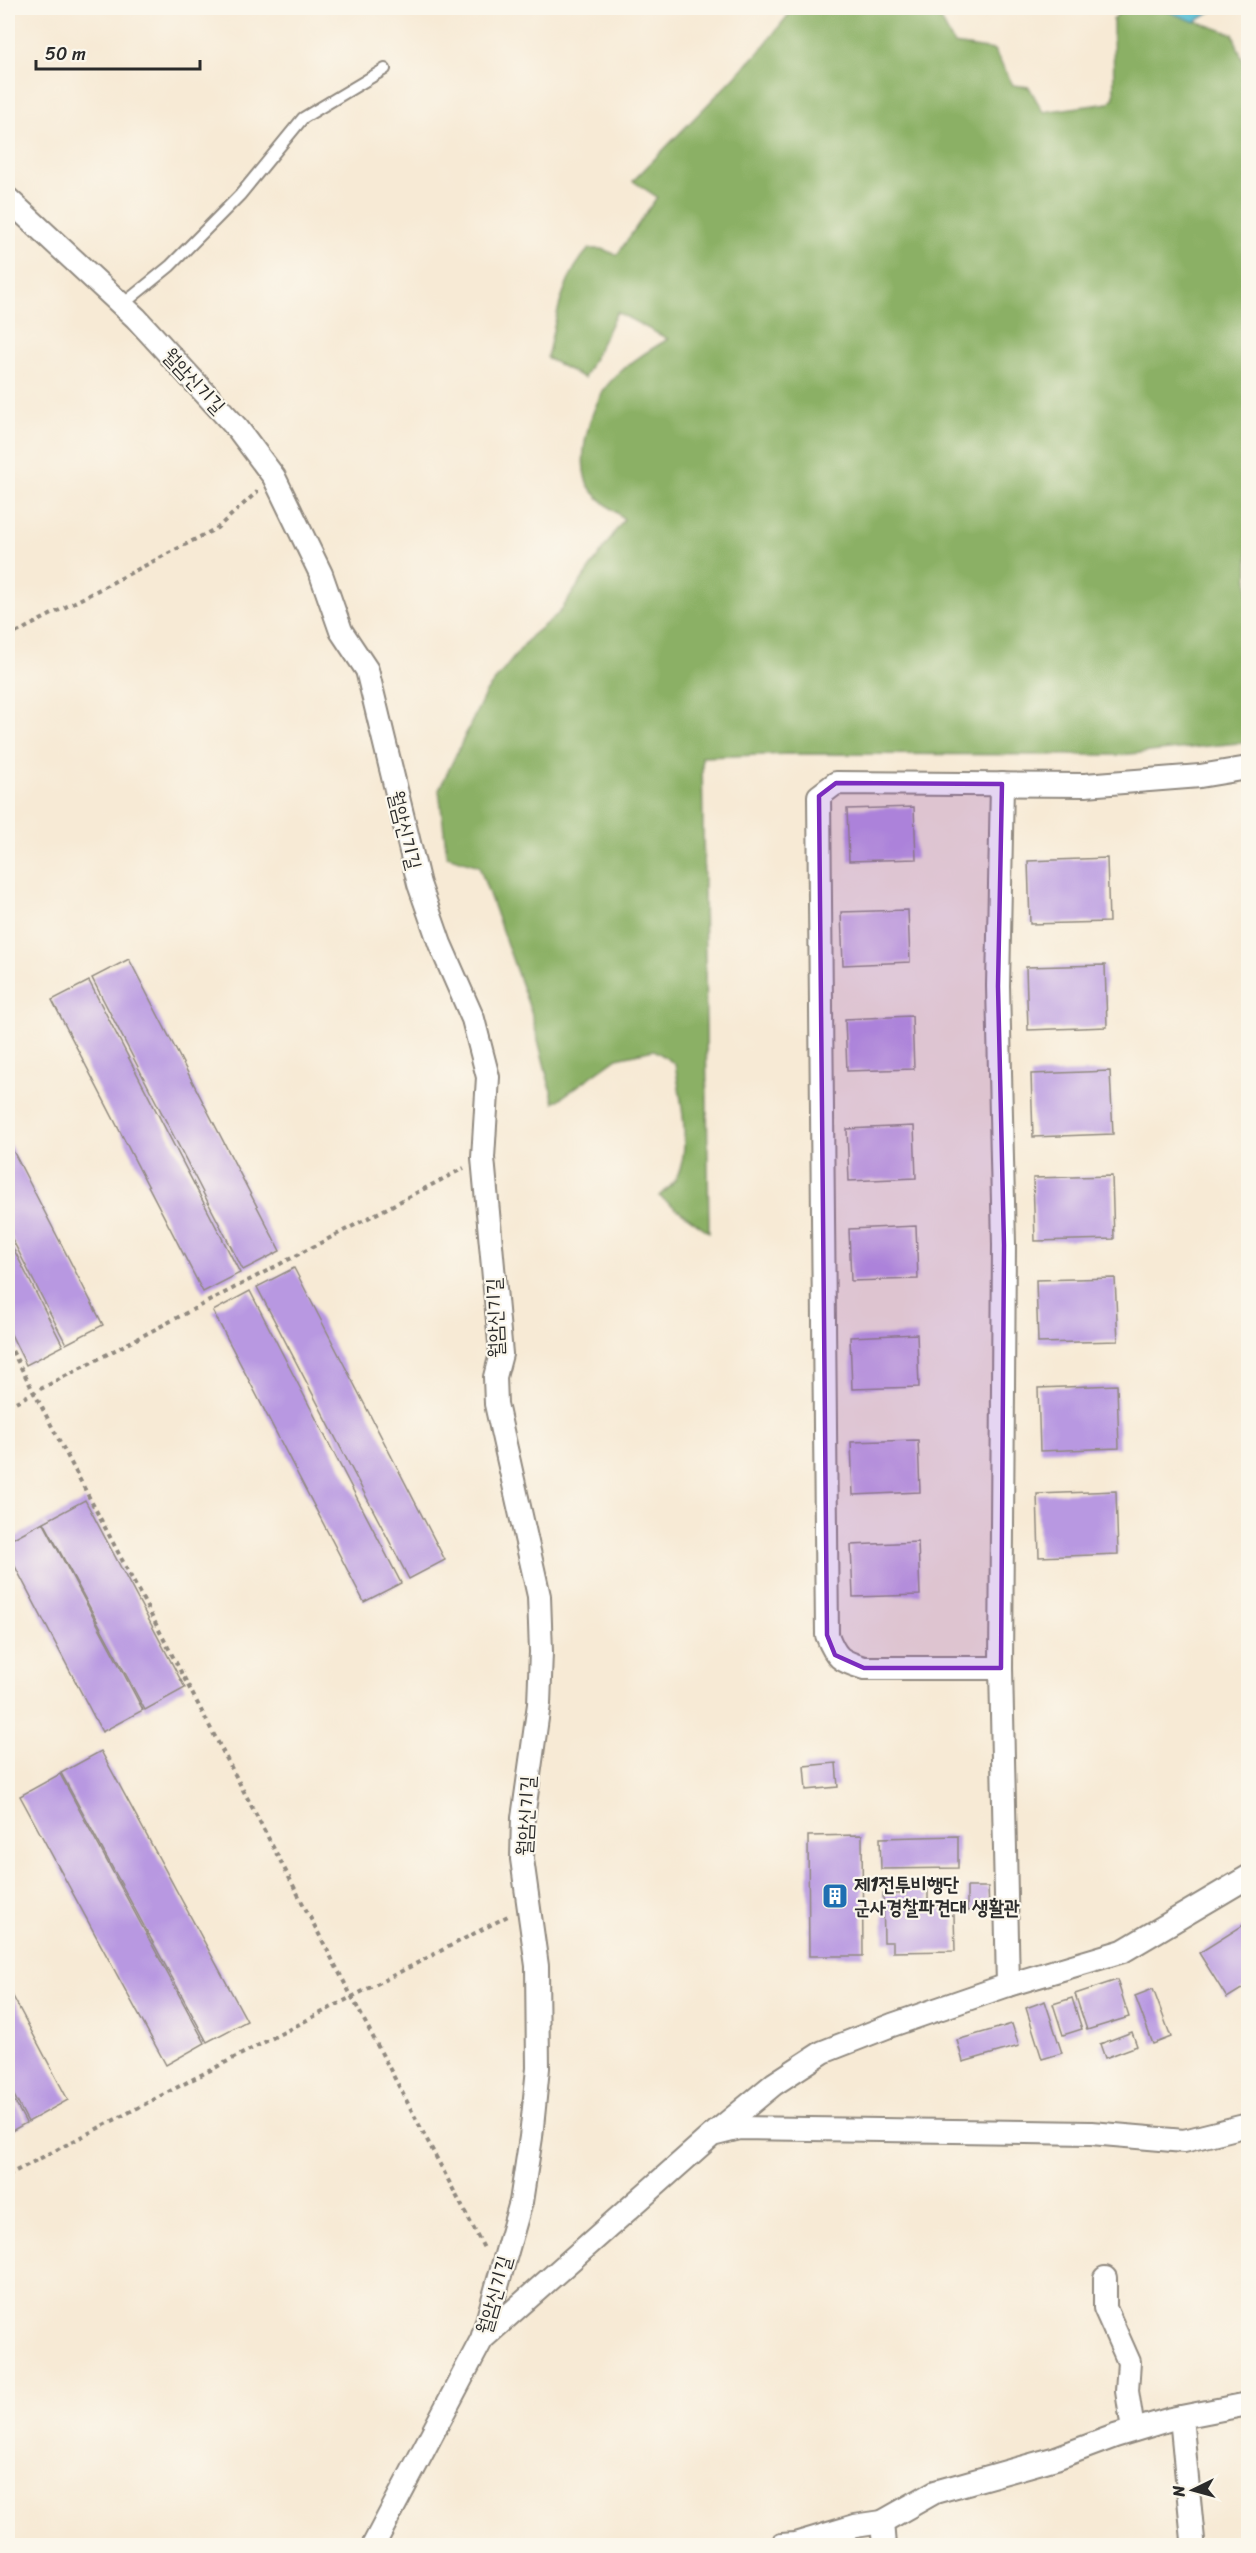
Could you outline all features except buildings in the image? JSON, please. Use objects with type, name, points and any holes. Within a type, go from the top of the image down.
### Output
[{"type":"street","name":"월암신기길","points":[[8,200],[122,305],[238,429],[274,477],[321,574],[341,631],[367,670],[418,884],[440,944],[473,1019],[488,1077],[483,1158],[501,1354],[495,1377],[496,1404],[539,1596],[541,1652],[539,1704],[523,1818],[522,1858],[537,1966],[538,2068],[521,2202],[482,2339],[372,2546]]},
{"type":"street","points":[[1001,1668],[864,1668],[848,1664],[835,1655],[827,1635],[817,832],[819,796],[836,783],[1085,785],[1200,776],[1248,768]]},
{"type":"street","points":[[1002,784],[998,986],[1004,1245],[1001,1668],[1008,1985]]},
{"type":"street","points":[[482,2339],[712,2135],[774,2084],[823,2052],[892,2025],[1008,1985],[1123,1951],[1248,1877]]},
{"type":"street","points":[[712,2135],[740,2128],[1091,2133],[1184,2141],[1248,2125]]},
{"type":"street","points":[[1105,2278],[1105,2308],[1129,2362],[1127,2391],[1133,2430]]},
{"type":"street","points":[[782,2545],[795,2544],[855,2526],[882,2522],[935,2493],[1056,2458],[1133,2430],[1181,2417],[1248,2404]]},
{"type":"street","points":[[1181,2417],[1193,2540]]},
{"type":"street","points":[[882,2522],[884,2546]]},
{"type":"lane","points":[[122,305],[170,266],[240,195],[303,118],[385,69]]},
{"type":"path","points":[[8,637],[217,528],[274,477]]},
{"type":"path","points":[[8,1406],[483,1158]]},
{"type":"path","points":[[8,1343],[499,2277]]},
{"type":"path","points":[[8,2175],[530,1904]]},
{"type":"highlighted area","points":[[836,783],[1002,784],[998,986],[1004,1245],[1001,1668],[864,1668],[835,1655],[827,1635],[819,796]]},
{"type":"green space","points":[[794,8],[935,8],[954,44],[994,50],[1013,85],[1029,87],[1043,112],[1109,103],[1114,97],[1113,20],[1123,8],[1159,8],[1233,34],[1244,64],[1248,68],[1248,742],[1120,755],[791,754],[702,757],[709,1232],[659,1196],[673,1183],[683,1157],[684,1125],[675,1064],[654,1050],[617,1058],[554,1103],[531,1012],[479,866],[447,856],[439,790],[486,692],[531,636],[559,613],[624,519],[593,492],[585,477],[583,464],[587,432],[598,402],[612,380],[631,363],[668,339],[617,312],[584,378],[547,358],[566,286],[580,260],[589,249],[602,249],[617,255],[657,197],[633,181],[758,53]]},
{"type":"water","points":[[1159,8],[1217,8],[1195,22]]},
{"type":"place","name":"제1전투비행단 군사경찰파견대 생활관","points":[[835,1896]]}]
